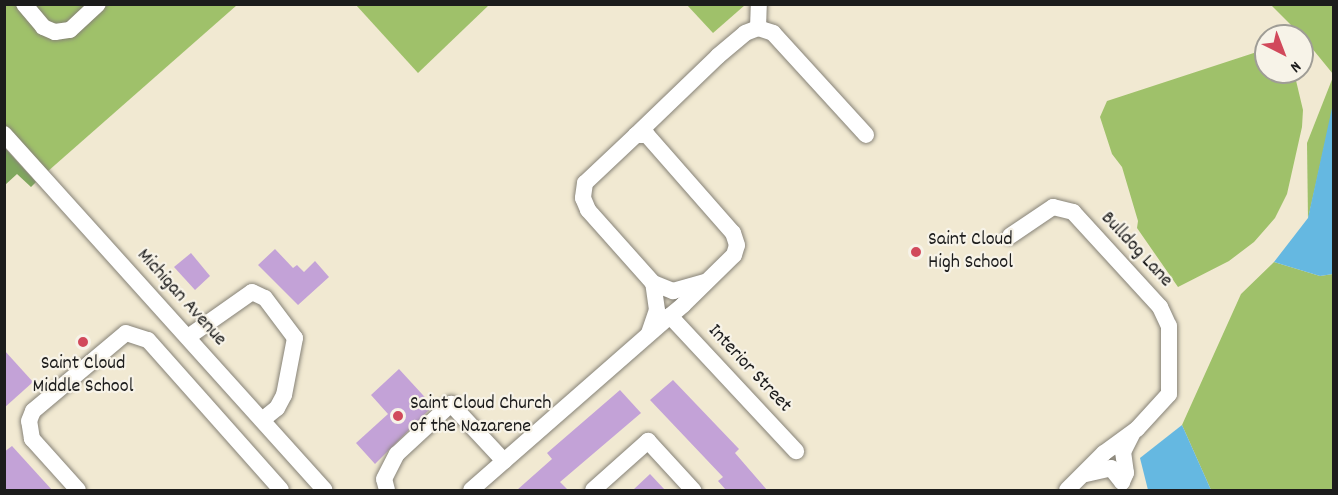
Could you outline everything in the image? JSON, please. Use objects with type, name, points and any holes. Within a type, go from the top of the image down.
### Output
[{"type":"street","points":[[24,4],[43,27],[55,32],[70,30],[98,4]]},
{"type":"street","points":[[758,28],[759,4]]},
{"type":"street","points":[[707,282],[673,291],[653,283],[588,210],[583,198],[585,183],[718,56],[745,33],[758,28],[773,33],[866,135]]},
{"type":"street","name":"Michigan Avenue","points":[[4,134],[325,490]]},
{"type":"street","points":[[471,490],[670,316],[734,255],[737,245],[733,233],[647,135],[636,135]]},
{"type":"street","name":"Bulldog Lane","points":[[1010,236],[1053,207],[1073,212],[1160,307],[1169,326],[1172,386],[1163,403],[1137,429],[1104,453],[1068,490]]},
{"type":"street","points":[[648,334],[657,310],[653,283]]},
{"type":"street","points":[[188,338],[252,292],[265,298],[290,328],[294,352],[284,394],[276,408],[262,420]]},
{"type":"street","name":"Interior Street","points":[[670,316],[796,451]]},
{"type":"street","points":[[78,490],[32,439],[29,422],[33,411],[126,333],[148,340],[281,490]]},
{"type":"street","points":[[387,490],[384,479],[397,454],[451,404],[504,461]]},
{"type":"street","points":[[1119,488],[1126,473],[1123,452],[1137,429]]},
{"type":"street","points":[[593,490],[648,441],[693,490]]},
{"type":"street","points":[[1083,476],[1106,467],[1115,471],[1119,488]]},
{"type":"green space","points":[[4,5],[237,5],[47,172],[5,125]]},
{"type":"green space","points":[[356,5],[489,5],[418,73]]},
{"type":"green space","points":[[687,5],[745,5],[713,33]]},
{"type":"green space","points":[[1271,5],[1333,5],[1333,74],[1314,51],[1314,24],[1290,24]]},
{"type":"green space","points":[[1254,53],[1254,84],[1297,84],[1303,110],[1302,127],[1287,194],[1275,218],[1254,242],[1229,261],[1178,287],[1137,228],[1138,221],[1122,167],[1112,154],[1100,117],[1107,101]]},
{"type":"green space","points":[[1333,77],[1333,108],[1308,219],[1307,143]]},
{"type":"green space","points":[[4,147],[36,182],[31,187],[17,174],[5,185]]},
{"type":"green space","points":[[1274,262],[1320,276],[1333,274],[1333,490],[1211,490],[1182,425],[1241,294]]},
{"type":"water","points":[[1332,108],[1333,274],[1320,276],[1274,262],[1308,218]]},
{"type":"water","points":[[1182,425],[1211,490],[1148,490],[1140,458]]},
{"type":"building","points":[[275,249],[293,268],[297,265],[304,272],[315,261],[329,277],[298,305],[258,265]]},
{"type":"building","points":[[191,253],[210,276],[195,290],[174,267]]},
{"type":"building","points":[[4,350],[33,382],[4,408]]},
{"type":"building","points":[[399,369],[433,406],[375,464],[356,443],[388,414],[371,395]]},
{"type":"building","points":[[673,380],[739,449],[735,453],[767,490],[726,490],[718,481],[723,477],[650,400]]},
{"type":"building","points":[[620,390],[641,413],[560,482],[568,490],[517,490],[552,459],[547,453]]},
{"type":"building","points":[[12,446],[52,490],[4,490],[4,452]]},
{"type":"building","points":[[650,474],[665,490],[633,490]]},
{"type":"place","name":"Saint Cloud High School","points":[[916,252]]},
{"type":"place","name":"Saint Cloud Middle School","points":[[83,342]]},
{"type":"place","name":"Saint Cloud Church of the Nazarene","points":[[398,416]]}]
